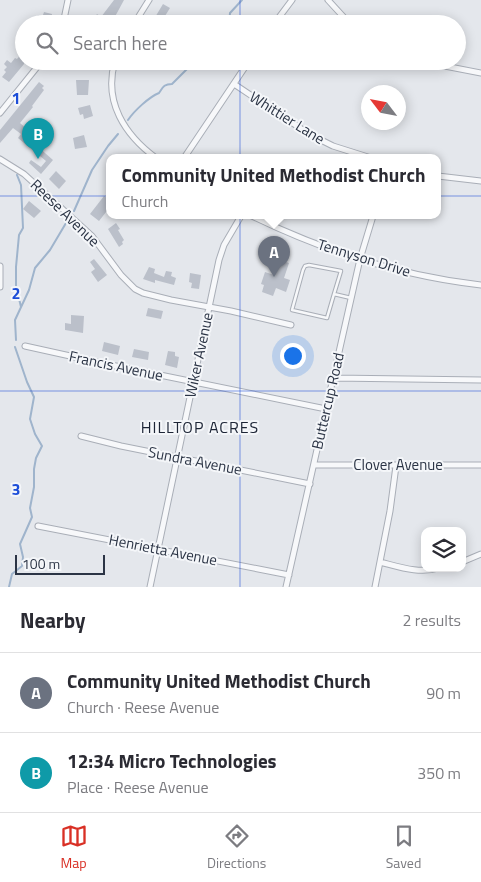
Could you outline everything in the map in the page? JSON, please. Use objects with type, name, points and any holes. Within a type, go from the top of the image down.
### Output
[{"type":"street","points":[[65,15],[68,0]]},
{"type":"street","points":[[140,15],[149,0]]},
{"type":"street","points":[[281,15],[292,0]]},
{"type":"street","points":[[328,0],[342,15]]},
{"type":"street","points":[[0,113],[35,70]]},
{"type":"street","points":[[113,70],[112,86],[117,113],[129,134],[151,154]]},
{"type":"street","points":[[187,154],[243,70]]},
{"type":"street","points":[[466,70],[481,73]]},
{"type":"street","name":"Whittier Lane","points":[[234,84],[309,134],[333,146],[358,154]]},
{"type":"street","name":"Reese Avenue","points":[[0,159],[24,174],[92,236],[132,288],[147,294],[291,325]]},
{"type":"street","points":[[441,176],[481,181]]},
{"type":"street","name":"Wiker Avenue","points":[[150,587],[192,382],[222,249],[239,219]]},
{"type":"street","name":"Tennyson Drive","points":[[259,219],[313,243],[360,259],[422,276],[481,285]]},
{"type":"street","name":"Buttercup Road","points":[[286,587],[360,259],[372,219]]},
{"type":"street","points":[[0,266],[0,287]]},
{"type":"street","name":"Francis Avenue","points":[[25,346],[326,409]]},
{"type":"street","points":[[334,378],[481,380]]},
{"type":"street","name":"Sundra Avenue","points":[[81,436],[310,484]]},
{"type":"street","name":"Clover Avenue","points":[[314,465],[481,465]]},
{"type":"street","points":[[375,587],[390,511],[396,466]]},
{"type":"street","name":"Henrietta Avenue","points":[[38,526],[289,576]]},
{"type":"street","points":[[466,560],[481,554]]},
{"type":"street","points":[[380,562],[421,570]]},
{"type":"lane","points":[[309,265],[341,271],[334,294],[327,318],[292,310],[305,266],[309,265]]},
{"type":"lane","points":[[334,294],[351,298]]},
{"type":"building","points":[[114,0],[124,0],[116,15],[103,15]]},
{"type":"building","points":[[163,4],[170,8],[166,15],[156,15]]},
{"type":"building","points":[[44,12],[52,14],[52,15],[43,15]]},
{"type":"building","points":[[15,58],[15,70],[19,70],[9,82],[2,77],[7,67],[4,64],[7,60],[11,63]]},
{"type":"building","points":[[76,80],[89,80],[88,95],[77,95]]},
{"type":"building","points":[[39,82],[44,86],[42,88],[44,90],[20,123],[33,134],[29,139],[53,160],[41,174],[29,163],[31,160],[41,167],[46,161],[18,138],[21,134],[13,128],[0,143],[0,130]]},
{"type":"building","points":[[90,105],[93,116],[84,119],[83,114],[80,115],[78,108]]},
{"type":"building","points":[[84,135],[87,147],[75,149],[73,138]]},
{"type":"building","points":[[56,171],[66,181],[59,189],[49,179]]},
{"type":"building","points":[[104,196],[106,197],[106,212],[99,221],[90,214]]},
{"type":"building","points":[[29,201],[41,211],[34,218],[23,209]]},
{"type":"building","points":[[116,223],[124,240],[123,244],[119,247],[108,229]]},
{"type":"building","points":[[94,259],[107,275],[98,282],[91,272],[95,269],[90,262]]},
{"type":"building","points":[[280,260],[289,263],[284,278],[290,280],[286,292],[276,288],[273,296],[262,292],[264,285],[261,284],[265,272],[274,275]]},
{"type":"building","points":[[149,267],[155,269],[154,273],[164,277],[166,271],[172,272],[171,276],[176,278],[174,285],[155,280],[155,283],[143,279]]},
{"type":"building","points":[[190,273],[201,275],[199,289],[191,288],[192,283],[189,282]]},
{"type":"building","points":[[148,308],[163,311],[161,319],[146,316]]},
{"type":"building","points":[[71,315],[84,316],[83,333],[65,330],[65,323],[71,324]]},
{"type":"building","points":[[104,342],[120,346],[118,355],[102,351]]},
{"type":"building","points":[[134,349],[149,352],[148,360],[132,357]]},
{"type":"building","points":[[168,351],[175,352],[175,356],[179,357],[177,368],[165,365]]},
{"type":"waterway","points":[[230,15],[242,0]]},
{"type":"waterway","points":[[128,120],[142,105],[159,93],[165,85],[172,84],[186,70]]},
{"type":"waterway","points":[[74,211],[92,170],[118,134]]},
{"type":"waterway","points":[[17,175],[21,185],[23,228],[19,235],[16,267],[16,286],[21,307]]},
{"type":"waterway","points":[[16,340],[15,320],[29,290],[35,268],[50,250],[66,223]]},
{"type":"waterway","points":[[9,587],[12,574],[22,566],[23,557],[20,544],[32,517],[30,508],[34,487],[34,469],[36,458],[42,446],[35,434],[30,419],[34,397],[15,347]]},
{"type":"place","name":"12:34 Micro Technologies","points":[[38,159]]},
{"type":"place","name":"Community United Methodist Church","points":[[274,277]]},
{"type":"district","name":"HILLTOP ACRES","points":[[200,427]]}]
